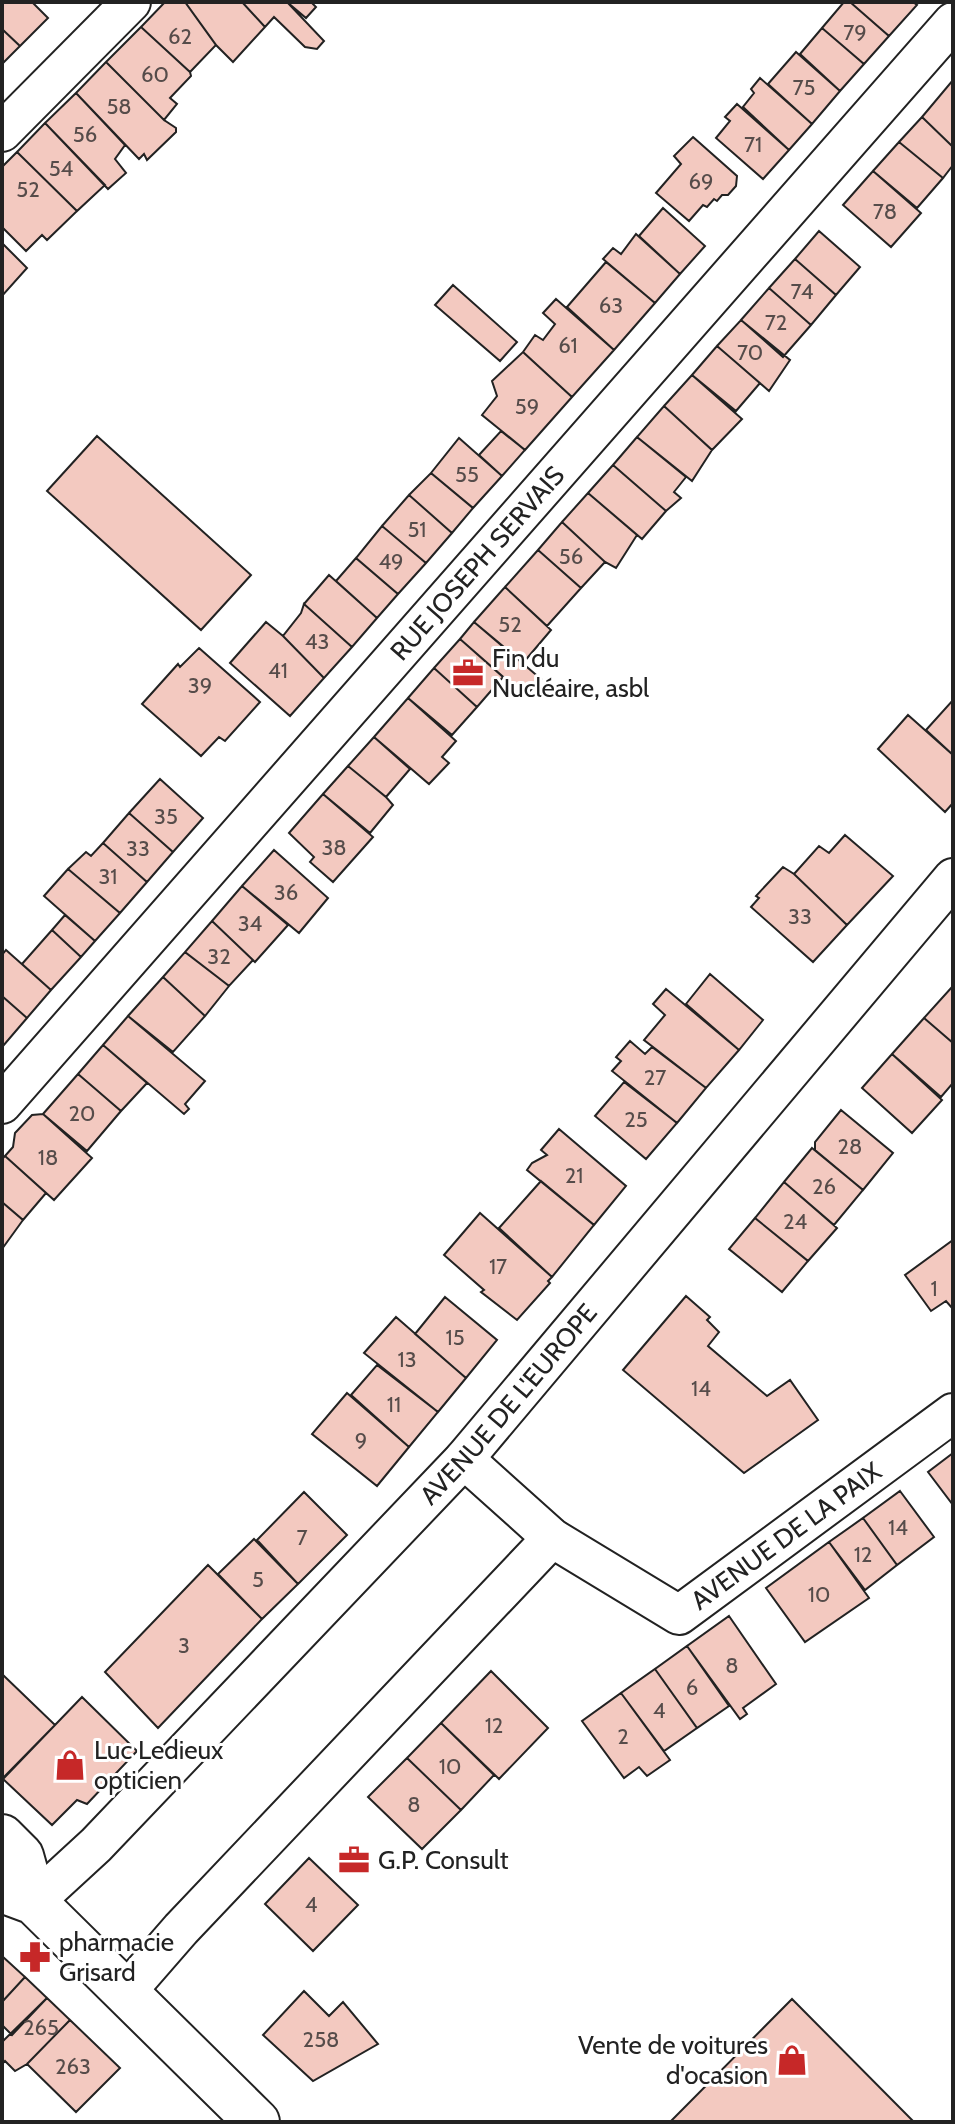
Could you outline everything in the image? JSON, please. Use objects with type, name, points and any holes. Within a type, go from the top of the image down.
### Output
[{"type":"main road","points":[[2,1837],[21,1856],[18,1896],[127,1991],[257,2122]]},
{"type":"street","points":[[2,132],[131,2]]},
{"type":"street","name":"RUE JOSEPH SERVAIS","points":[[2,1104],[953,22]]},
{"type":"street","name":"AVENUE DE L'EUROPE","points":[[18,1896],[96,1845],[464,1459],[953,878]]},
{"type":"street","name":"AVENUE DE LA PAIX","points":[[464,1459],[552,1538],[679,1615],[953,1413]]},
{"type":"street","points":[[127,1991],[192,1917],[552,1538]]},
{"type":"building","points":[[2,2],[32,2],[48,18],[20,46],[2,29]]},
{"type":"building","points":[[165,2],[185,2],[216,45],[190,72],[141,27]]},
{"type":"building","points":[[185,2],[242,2],[265,27],[233,62],[216,45]]},
{"type":"building","points":[[242,2],[287,2],[324,41],[317,49],[305,47],[274,17],[265,27]]},
{"type":"building","points":[[287,2],[311,2],[316,7],[306,18]]},
{"type":"building","points":[[844,2],[850,2],[889,36],[864,64],[822,28]]},
{"type":"building","points":[[850,2],[913,2],[917,5],[889,36]]},
{"type":"building","points":[[141,27],[191,76],[170,98],[177,104],[164,120],[106,62]]},
{"type":"building","points":[[822,28],[864,64],[840,91],[800,54]]},
{"type":"building","points":[[2,29],[20,46],[2,64]]},
{"type":"building","points":[[796,52],[840,91],[812,124],[768,84]]},
{"type":"building","points":[[106,62],[164,120],[176,128],[176,132],[147,160],[144,154],[139,159],[76,93]]},
{"type":"building","points":[[760,78],[812,124],[789,150],[743,107],[754,93],[751,89]]},
{"type":"building","points":[[953,80],[953,147],[922,117]]},
{"type":"building","points":[[76,93],[125,145],[115,159],[126,173],[108,189],[45,123]]},
{"type":"building","points":[[737,104],[789,150],[763,179],[716,138],[730,121],[725,117]]},
{"type":"building","points":[[922,117],[953,147],[953,165],[943,178],[899,142]]},
{"type":"building","points":[[45,123],[105,185],[77,211],[17,152]]},
{"type":"building","points":[[693,137],[737,176],[736,186],[728,195],[722,195],[717,201],[714,199],[707,207],[703,205],[689,221],[656,193],[681,164],[674,156]]},
{"type":"building","points":[[899,142],[943,178],[917,208],[873,171]]},
{"type":"building","points":[[17,152],[77,211],[47,240],[42,235],[26,251],[2,227],[2,167]]},
{"type":"building","points":[[873,171],[921,213],[891,247],[843,205]]},
{"type":"building","points":[[663,208],[705,246],[680,274],[639,236]]},
{"type":"building","points":[[819,231],[860,267],[836,295],[795,259]]},
{"type":"building","points":[[636,234],[680,274],[655,303],[603,259],[613,248],[621,254]]},
{"type":"building","points":[[2,243],[27,268],[2,296]]},
{"type":"building","points":[[795,259],[836,295],[811,325],[769,288]]},
{"type":"building","points":[[606,262],[655,303],[614,350],[567,307]]},
{"type":"building","points":[[453,285],[517,342],[500,361],[435,305]]},
{"type":"building","points":[[769,288],[811,325],[783,357],[741,320]]},
{"type":"building","points":[[556,299],[614,350],[572,397],[523,352],[535,335],[543,340],[555,324],[543,313]]},
{"type":"building","points":[[741,320],[790,360],[769,391],[717,346]]},
{"type":"building","points":[[717,346],[760,383],[736,411],[692,375]]},
{"type":"building","points":[[523,352],[572,397],[525,450],[482,415],[497,396],[492,381]]},
{"type":"building","points":[[692,375],[742,419],[712,450],[664,406]]},
{"type":"building","points":[[664,406],[712,450],[692,481],[637,437]]},
{"type":"building","points":[[501,431],[525,450],[502,476],[479,455]]},
{"type":"building","points":[[97,436],[251,575],[201,630],[47,491]]},
{"type":"building","points":[[637,437],[686,477],[674,492],[681,498],[666,511],[613,465]]},
{"type":"building","points":[[459,438],[502,476],[473,508],[431,473]]},
{"type":"building","points":[[613,465],[666,511],[642,539],[588,493]]},
{"type":"building","points":[[431,473],[473,508],[452,533],[409,495]]},
{"type":"building","points":[[588,493],[637,535],[616,568],[605,562],[562,522]]},
{"type":"building","points":[[409,495],[452,533],[426,563],[382,526]]},
{"type":"building","points":[[562,522],[605,562],[581,588],[538,550]]},
{"type":"building","points":[[382,526],[426,563],[398,594],[356,558]]},
{"type":"building","points":[[538,550],[581,588],[547,626],[505,587]]},
{"type":"building","points":[[356,558],[398,594],[377,618],[336,581]]},
{"type":"building","points":[[329,575],[377,618],[352,647],[304,604]]},
{"type":"building","points":[[505,587],[551,630],[523,663],[474,622]]},
{"type":"building","points":[[304,604],[352,647],[324,678],[283,636],[301,613]]},
{"type":"building","points":[[266,622],[324,678],[290,716],[230,663]]},
{"type":"building","points":[[474,622],[541,679],[525,696],[460,639]]},
{"type":"building","name":"Fin du Nucléaire, asbl","points":[[460,639],[503,677],[477,707],[434,668]]},
{"type":"building","points":[[199,648],[260,702],[225,741],[219,737],[201,756],[142,704],[178,664],[180,667]]},
{"type":"building","points":[[434,668],[477,707],[452,735],[408,698]]},
{"type":"building","points":[[408,698],[456,741],[442,757],[449,763],[429,784],[374,737]]},
{"type":"building","points":[[953,700],[953,755],[926,730]]},
{"type":"building","points":[[908,715],[953,755],[953,803],[945,812],[878,749]]},
{"type":"building","points":[[374,737],[410,769],[386,797],[348,766]]},
{"type":"building","points":[[348,766],[393,805],[370,833],[323,794]]},
{"type":"building","points":[[160,779],[203,818],[173,852],[129,813]]},
{"type":"building","points":[[323,794],[373,837],[333,882],[310,862],[314,857],[289,833]]},
{"type":"building","points":[[129,813],[173,852],[147,882],[103,843]]},
{"type":"building","points":[[845,835],[893,876],[847,925],[794,874],[819,846],[829,853]]},
{"type":"building","points":[[103,843],[147,882],[120,913],[68,869],[86,852],[91,856]]},
{"type":"building","points":[[274,850],[328,898],[299,933],[242,886]]},
{"type":"building","points":[[783,867],[847,925],[813,962],[751,907],[759,898],[756,896]]},
{"type":"building","points":[[68,869],[120,913],[95,941],[44,896]]},
{"type":"building","points":[[242,886],[288,925],[255,962],[212,921]]},
{"type":"building","points":[[65,915],[95,941],[81,957],[52,930]]},
{"type":"building","points":[[212,921],[253,960],[229,986],[185,952]]},
{"type":"building","points":[[52,930],[81,957],[51,990],[22,964]]},
{"type":"building","points":[[6,950],[51,990],[27,1018],[2,996],[2,955]]},
{"type":"building","points":[[185,952],[229,986],[205,1016],[163,977]]},
{"type":"building","points":[[710,974],[763,1020],[739,1050],[686,1004]]},
{"type":"building","points":[[163,977],[205,1016],[173,1052],[128,1016]]},
{"type":"building","points":[[953,988],[953,1043],[924,1018]]},
{"type":"building","points":[[666,989],[739,1050],[706,1088],[644,1040],[665,1015],[653,1004]]},
{"type":"building","points":[[2,996],[27,1018],[3,1046],[2,1045]]},
{"type":"building","points":[[128,1016],[205,1081],[185,1104],[189,1109],[184,1114],[103,1045]]},
{"type":"building","points":[[924,1018],[953,1043],[953,1083],[941,1097],[892,1054]]},
{"type":"building","points":[[630,1041],[645,1054],[652,1047],[706,1088],[677,1123],[612,1071],[621,1061],[616,1057]]},
{"type":"building","points":[[103,1045],[147,1083],[121,1111],[78,1074]]},
{"type":"building","points":[[892,1054],[942,1100],[912,1133],[862,1088]]},
{"type":"building","points":[[78,1074],[121,1111],[87,1151],[43,1114]]},
{"type":"building","points":[[624,1082],[677,1123],[646,1159],[595,1116]]},
{"type":"building","points":[[841,1110],[893,1153],[863,1190],[815,1150],[815,1142]]},
{"type":"building","points":[[43,1114],[92,1158],[54,1200],[5,1156],[13,1147],[15,1133],[32,1115]]},
{"type":"building","points":[[559,1129],[626,1186],[594,1225],[527,1170],[532,1163],[547,1155],[541,1150]]},
{"type":"building","points":[[812,1148],[863,1190],[834,1225],[784,1182]]},
{"type":"building","points":[[5,1156],[46,1193],[23,1220],[2,1202],[2,1159]]},
{"type":"building","points":[[541,1181],[594,1225],[552,1277],[499,1228]]},
{"type":"building","points":[[784,1182],[837,1228],[808,1261],[755,1218]]},
{"type":"building","points":[[2,1202],[23,1220],[2,1249]]},
{"type":"building","points":[[480,1213],[552,1277],[517,1320],[481,1292],[484,1290],[444,1255]]},
{"type":"building","points":[[755,1218],[808,1261],[782,1292],[729,1249]]},
{"type":"building","points":[[953,1240],[953,1309],[946,1301],[931,1311],[905,1275]]},
{"type":"building","points":[[686,1296],[710,1317],[707,1320],[719,1332],[708,1346],[767,1396],[790,1380],[818,1420],[744,1473],[623,1370]]},
{"type":"building","points":[[445,1297],[497,1340],[466,1378],[415,1334]]},
{"type":"building","points":[[396,1317],[466,1378],[438,1412],[364,1353]]},
{"type":"building","points":[[377,1365],[438,1412],[409,1447],[351,1395]]},
{"type":"building","points":[[347,1393],[409,1447],[377,1486],[312,1434]]},
{"type":"building","points":[[953,1453],[953,1505],[928,1472]]},
{"type":"building","points":[[900,1491],[934,1537],[897,1565],[863,1518]]},
{"type":"building","points":[[304,1492],[347,1535],[298,1584],[257,1540]]},
{"type":"building","points":[[863,1518],[897,1565],[865,1590],[829,1542]]},
{"type":"building","points":[[254,1539],[298,1584],[262,1619],[218,1574]]},
{"type":"building","points":[[829,1542],[869,1598],[805,1642],[766,1588]]},
{"type":"building","points":[[208,1565],[262,1619],[158,1728],[105,1672]]},
{"type":"building","points":[[729,1616],[776,1684],[743,1708],[747,1714],[740,1719],[687,1646]]},
{"type":"building","points":[[687,1646],[729,1706],[697,1728],[655,1669]]},
{"type":"building","points":[[655,1669],[697,1728],[664,1751],[621,1693]]},
{"type":"building","points":[[491,1671],[548,1728],[499,1779],[441,1723]]},
{"type":"building","points":[[2,1674],[55,1725],[3,1778],[2,1778]]},
{"type":"building","points":[[621,1693],[670,1760],[647,1776],[639,1767],[624,1778],[582,1721]]},
{"type":"building","name":"Luc Ledieux opticien","points":[[82,1697],[137,1751],[87,1804],[77,1800],[52,1825],[3,1779]]},
{"type":"building","points":[[441,1723],[494,1775],[461,1810],[407,1758]]},
{"type":"building","points":[[407,1758],[461,1810],[422,1849],[368,1797]]},
{"type":"building","points":[[309,1858],[358,1905],[313,1951],[265,1904]]},
{"type":"building","points":[[2,1956],[25,1977],[2,2002]]},
{"type":"building","points":[[25,1977],[47,1998],[12,2035],[2,2025],[2,2002]]},
{"type":"building","points":[[304,1991],[329,2016],[343,2002],[378,2044],[313,2081],[263,2035]]},
{"type":"building","points":[[47,1998],[70,2020],[27,2064],[15,2071],[5,2061],[2,2064],[2,2042]]},
{"type":"building","name":"Vente de voitures d'ocasion","points":[[792,1999],[914,2122],[670,2122]]},
{"type":"building","points":[[70,2020],[120,2068],[76,2112],[27,2064]]},
{"type":"place","name":"Fin du Nucléaire, asbl","points":[[468,673]]},
{"type":"place","name":"Luc Ledieux opticien","points":[[70,1765]]},
{"type":"place","name":"G.P. Consult","points":[[354,1860]]},
{"type":"place","name":"pharmacie Grisard","points":[[35,1957]]},
{"type":"place","name":"Vente de voitures d'ocasion","points":[[792,2060]]}]
